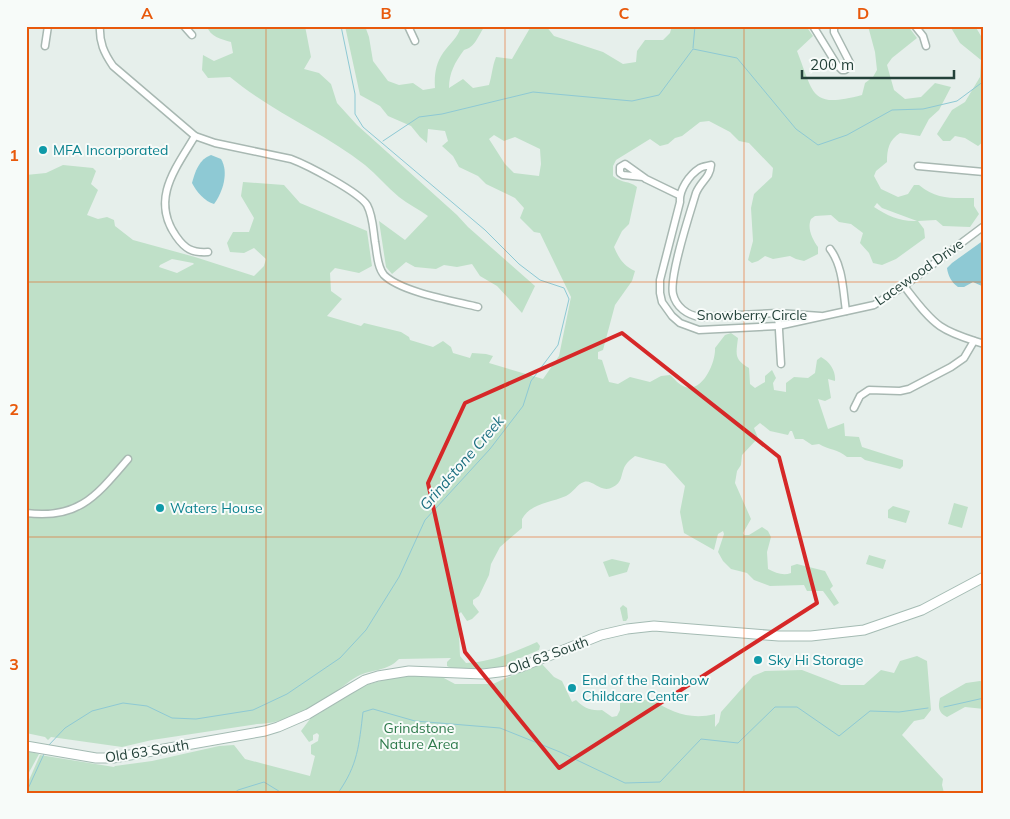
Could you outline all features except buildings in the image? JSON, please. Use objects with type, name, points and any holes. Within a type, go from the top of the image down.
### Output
[{"type":"main road","name":"Old 63 South","points":[[30,747],[96,758],[127,756],[265,731],[308,714],[357,685],[378,676],[409,671],[483,674],[506,671],[521,667],[601,635],[627,629],[654,626],[779,636],[811,636],[864,630],[922,610],[984,577]]},
{"type":"street","points":[[45,46],[48,26]]},
{"type":"street","points":[[100,26],[101,45],[113,66],[195,136],[214,143],[291,159],[354,193],[365,202],[371,213],[378,262],[386,276],[403,286],[478,307]]},
{"type":"street","points":[[184,26],[192,35]]},
{"type":"street","points":[[408,26],[415,41]]},
{"type":"street","points":[[813,26],[837,65],[842,70],[845,70],[848,69],[850,63],[834,32],[834,26]]},
{"type":"street","points":[[915,26],[923,36],[926,46]]},
{"type":"street","points":[[195,136],[169,179],[165,196],[165,210],[170,226],[182,244],[196,253],[208,252]]},
{"type":"street","name":"Snowberry Circle","points":[[711,165],[710,173],[699,186],[673,275],[672,293],[676,301],[690,315],[700,317],[778,313],[821,316],[778,326],[699,330],[688,327],[672,316],[662,302],[660,280],[680,202],[679,195],[690,177],[700,167],[711,165]]},
{"type":"street","points":[[918,166],[984,172]]},
{"type":"street","points":[[643,177],[679,195]]},
{"type":"street","points":[[680,202],[693,205]]},
{"type":"street","name":"Lacewood Drive","points":[[821,316],[874,306],[984,226]]},
{"type":"street","points":[[830,249],[840,269],[846,311]]},
{"type":"street","points":[[904,286],[930,318],[941,327],[984,344]]},
{"type":"street","points":[[778,313],[780,364]]},
{"type":"street","points":[[854,408],[860,396],[869,390],[900,391],[909,389],[951,367],[964,358],[974,340]]},
{"type":"street","points":[[26,514],[63,512],[84,504],[104,488],[128,459]]},
{"type":"highlighted area","points":[[622,333],[779,457],[817,603],[559,768],[465,652],[428,483],[465,403]]},
{"type":"green space","points":[[207,26],[305,26],[311,57],[304,69],[319,73],[331,84],[337,103],[357,125],[535,286],[522,313],[497,286],[480,276],[472,264],[457,267],[444,265],[436,269],[415,267],[406,262],[392,274],[386,267],[379,221],[405,240],[428,216],[399,197],[365,165],[349,153],[263,101],[230,77],[208,78],[202,70],[203,55],[214,61],[233,53],[231,42],[213,35]]},
{"type":"green space","points":[[345,26],[365,26],[373,61],[388,81],[399,85],[413,83],[423,90],[435,88],[437,65],[443,53],[456,37],[461,26],[485,26],[474,43],[464,50],[458,59],[451,73],[449,88],[463,79],[473,88],[489,85],[496,57],[512,59],[530,28],[534,26],[546,26],[554,36],[603,52],[623,64],[636,62],[637,51],[645,40],[663,40],[670,33],[672,26],[767,26],[772,29],[780,26],[806,26],[813,36],[797,51],[811,88],[823,99],[832,100],[862,95],[865,83],[873,77],[877,70],[875,52],[868,26],[908,26],[917,38],[892,58],[887,65],[894,90],[905,99],[921,97],[935,83],[951,87],[939,110],[929,119],[920,136],[900,133],[893,139],[888,149],[887,162],[876,171],[874,176],[881,189],[898,197],[908,194],[914,185],[919,185],[939,196],[974,198],[974,206],[979,214],[970,227],[943,226],[936,220],[918,221],[924,229],[925,238],[896,259],[882,265],[873,263],[869,253],[860,243],[863,233],[851,224],[839,222],[831,215],[815,216],[811,219],[810,230],[818,247],[818,254],[804,261],[790,256],[773,259],[765,256],[752,263],[748,260],[753,241],[751,208],[754,194],[772,177],[773,168],[749,143],[739,141],[730,132],[709,121],[700,122],[668,144],[660,146],[650,139],[616,160],[613,166],[613,176],[637,187],[629,224],[622,231],[614,247],[622,262],[635,271],[632,281],[615,305],[603,350],[598,352],[598,359],[602,360],[609,382],[618,384],[630,377],[650,382],[661,376],[670,375],[683,386],[690,388],[696,386],[702,382],[710,369],[715,348],[725,335],[731,333],[738,338],[738,359],[749,368],[750,384],[755,388],[765,382],[765,376],[772,370],[776,378],[773,383],[774,390],[786,392],[786,383],[794,377],[808,378],[815,373],[817,360],[821,357],[824,359],[832,367],[835,377],[835,381],[828,379],[831,398],[825,401],[818,399],[828,429],[844,423],[845,436],[859,437],[862,447],[903,460],[903,466],[900,469],[865,460],[861,457],[847,457],[840,452],[819,444],[812,445],[803,439],[795,439],[792,431],[788,435],[770,431],[760,423],[754,428],[758,438],[742,455],[735,483],[751,519],[743,533],[744,535],[749,535],[762,527],[768,531],[771,537],[767,552],[768,569],[780,574],[788,574],[791,573],[791,566],[797,564],[825,571],[833,586],[830,589],[839,603],[834,606],[823,591],[807,591],[804,585],[770,586],[754,580],[747,573],[731,569],[718,552],[724,534],[723,531],[718,534],[714,550],[684,533],[680,512],[685,486],[665,464],[635,456],[626,464],[620,481],[613,487],[605,489],[591,482],[584,482],[566,496],[541,504],[530,510],[522,519],[522,528],[500,547],[491,564],[489,575],[479,596],[473,600],[473,604],[479,612],[467,621],[461,612],[458,615],[460,656],[466,663],[494,659],[537,642],[540,646],[539,650],[507,666],[481,669],[451,668],[447,666],[447,662],[451,658],[399,659],[385,668],[357,677],[317,704],[287,718],[267,723],[152,740],[122,747],[51,737],[48,740],[45,737],[26,733],[26,175],[46,173],[63,165],[93,168],[96,171],[91,184],[98,190],[87,215],[98,219],[107,217],[114,220],[115,226],[133,240],[254,276],[264,266],[266,259],[254,248],[244,253],[230,252],[227,243],[233,232],[249,232],[254,218],[241,196],[243,182],[284,185],[300,203],[367,231],[372,266],[359,273],[335,268],[330,273],[331,291],[342,299],[327,316],[361,326],[364,323],[401,332],[409,337],[410,340],[433,347],[443,341],[451,347],[453,353],[470,358],[472,353],[493,356],[489,363],[543,379],[559,356],[571,297],[540,233],[534,232],[520,218],[524,208],[515,198],[486,184],[478,176],[459,167],[453,156],[442,146],[448,141],[445,131],[428,129],[427,143],[411,126],[388,116],[380,106],[360,95]],"holes":[[[494,135],[504,141],[515,137],[540,149],[541,164],[539,176],[514,173],[505,164],[489,139]],[[877,203],[882,208],[917,221],[895,218],[874,207]],[[172,259],[194,264],[177,273],[159,267]]]},
{"type":"green space","points":[[950,26],[975,26],[984,41],[984,141],[978,146],[965,138],[955,136],[950,141],[943,141],[937,134],[952,110],[965,102],[980,77],[981,60],[960,43]]},
{"type":"green space","points":[[954,503],[968,507],[962,528],[948,524]]},
{"type":"green space","points":[[893,506],[910,511],[906,523],[888,518],[888,510]]},
{"type":"green space","points":[[869,555],[886,560],[883,569],[866,564]]},
{"type":"green space","points":[[612,559],[630,563],[627,572],[609,577],[603,562]]},
{"type":"green space","points":[[623,605],[627,608],[628,618],[626,621],[623,621],[620,608]]},
{"type":"green space","name":"Grindstone Nature Area","points":[[917,656],[927,661],[931,710],[924,719],[914,721],[902,735],[943,779],[944,793],[26,793],[26,787],[40,755],[114,767],[152,761],[219,746],[234,745],[245,759],[310,776],[315,756],[311,754],[311,745],[318,741],[319,735],[317,733],[313,735],[313,740],[309,742],[301,731],[310,719],[366,685],[415,675],[442,677],[455,684],[493,684],[542,664],[554,677],[562,681],[572,702],[576,700],[587,708],[602,710],[612,717],[617,716],[620,710],[620,703],[652,699],[666,708],[690,716],[715,714],[715,727],[719,722],[721,712],[753,676],[765,671],[802,670],[841,685],[864,685],[881,670],[894,673],[900,661]]},
{"type":"green space","points":[[984,682],[984,709],[965,707],[947,717],[940,711],[940,698],[966,683]]},
{"type":"green space","points":[[26,751],[39,754],[26,778]]},
{"type":"water","points":[[211,155],[221,159],[225,170],[224,182],[214,204],[201,196],[192,183],[196,170],[203,160]]},
{"type":"water","points":[[984,240],[984,287],[973,282],[964,287],[958,287],[948,274],[947,268]]},
{"type":"waterway","name":"Grindstone Creek","points":[[48,746],[65,728],[92,711],[123,703],[147,706],[172,718],[196,719],[253,710],[287,694],[340,658],[366,630],[399,577],[425,520],[490,449],[523,406],[531,381],[558,345],[569,299],[564,288],[540,280],[519,264],[485,230],[363,127],[355,114],[355,94],[341,26]]},
{"type":"waterway","points":[[693,48],[695,26]]},
{"type":"waterway","points":[[383,141],[419,117],[442,114],[533,92],[632,101],[659,95],[693,49],[737,58],[796,129],[818,145],[847,135],[892,110],[923,109],[957,101],[984,81]]},
{"type":"waterway","points":[[944,707],[984,698]]},
{"type":"waterway","points":[[338,793],[354,764],[359,745],[363,712],[373,709],[415,721],[500,728],[560,752],[625,783],[660,782],[701,739],[738,743],[775,707],[797,707],[839,736],[870,711],[899,712],[928,708]]},
{"type":"waterway","name":"Grindstone Creek","points":[[26,793],[44,754]]},
{"type":"waterway","name":"Grindstone Creek","points":[[234,793],[264,782],[282,793]]},
{"type":"place","name":"MFA Incorporated","points":[[43,150]]},
{"type":"place","name":"Waters House","points":[[160,508]]},
{"type":"place","name":"Sky Hi Storage","points":[[758,660]]},
{"type":"place","name":"End of the Rainbow Childcare Center","points":[[572,688]]}]
